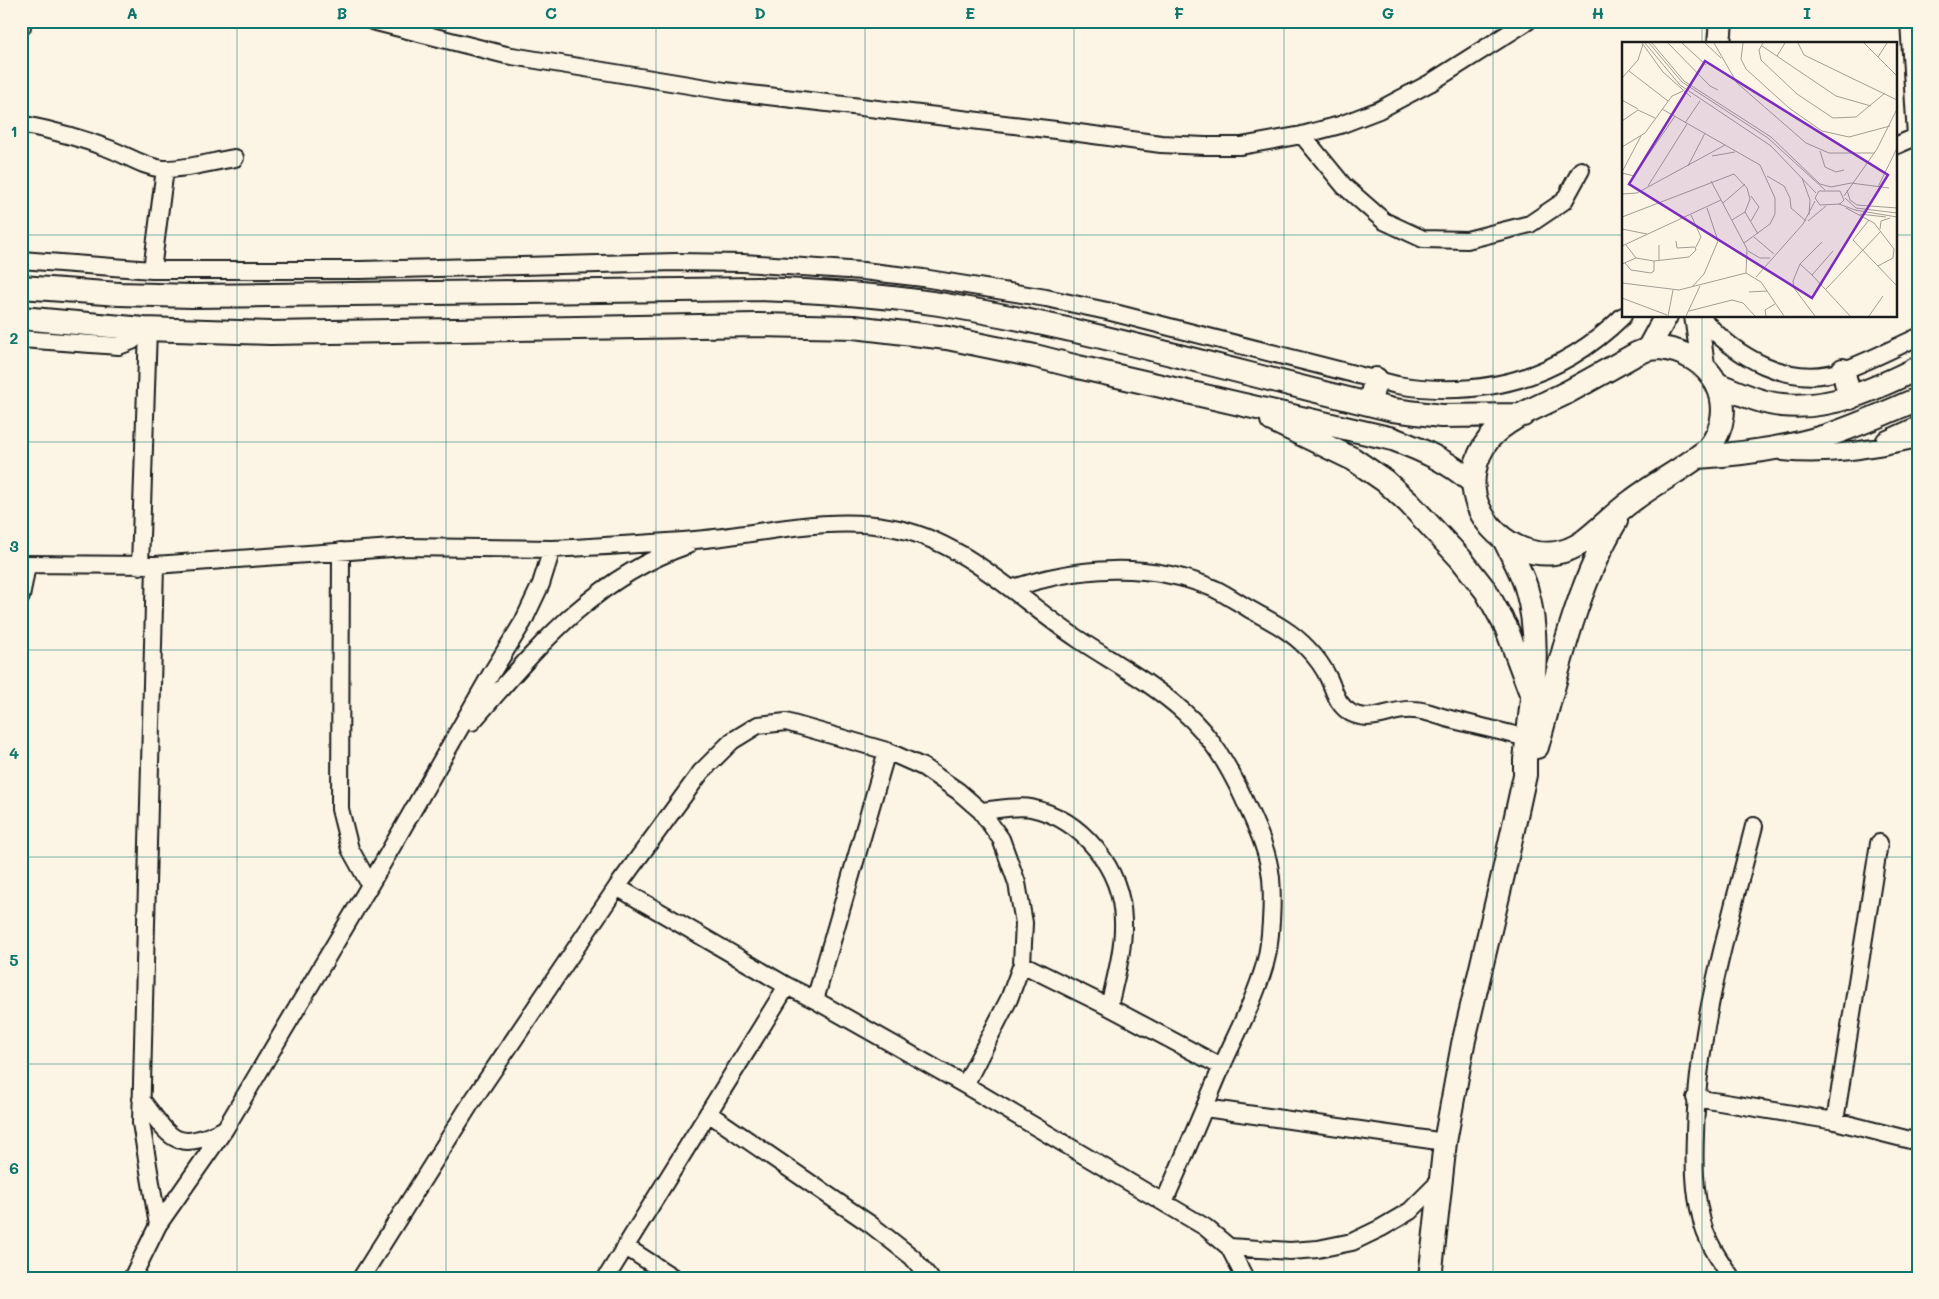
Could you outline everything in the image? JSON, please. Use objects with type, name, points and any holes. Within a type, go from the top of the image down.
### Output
[{"type":"street","points":[[372,21],[506,55],[725,91],[1161,144],[1242,146],[1302,135],[1340,125],[1379,110],[1430,83],[1528,21]]},
{"type":"street","points":[[1718,42],[1721,21]]},
{"type":"street","points":[[1896,146],[1917,137],[1909,21]]},
{"type":"street","points":[[21,124],[109,148],[144,165],[165,169],[235,158]]},
{"type":"street","points":[[1302,135],[1344,186],[1384,221],[1422,239],[1467,240],[1530,224],[1564,201],[1581,170]]},
{"type":"street","points":[[152,270],[165,169]]},
{"type":"street","points":[[21,260],[152,270],[370,270],[676,262],[743,263],[863,271],[984,287],[1107,311],[1396,385],[1438,390],[1475,388],[1510,382],[1542,371],[1572,355],[1596,339],[1622,317]]},
{"type":"street","points":[[21,287],[119,294],[192,296],[758,289],[844,293],[937,304],[1036,322],[1400,412],[1441,416],[1523,415]]},
{"type":"street","points":[[21,318],[146,329],[270,333],[758,324],[854,327],[947,338],[991,346],[1393,439],[1460,471],[1473,484]]},
{"type":"street","points":[[1648,349],[1665,318]]},
{"type":"street","points":[[1698,318],[1703,365]]},
{"type":"street","points":[[1700,318],[1724,341],[1740,353],[1769,368],[1792,375],[1820,375],[1843,370],[1918,337]]},
{"type":"street","points":[[21,339],[119,346],[132,341],[146,329]]},
{"type":"street","points":[[146,329],[148,566],[141,1123],[158,1225]]},
{"type":"street","points":[[1648,349],[1671,349],[1694,358],[1703,365],[1717,384],[1722,406],[1720,429],[1715,440],[1698,456],[1633,500],[1583,541],[1561,551],[1536,553],[1514,547],[1490,526],[1476,501],[1473,484],[1477,460],[1490,438],[1499,429],[1648,349]]},
{"type":"street","points":[[1717,384],[1781,405],[1817,404],[1850,398],[1918,368]]},
{"type":"street","points":[[1843,370],[1850,398]]},
{"type":"street","points":[[1368,404],[1376,379]]},
{"type":"street","points":[[1768,450],[1834,433],[1918,399]]},
{"type":"street","points":[[1230,401],[1353,459],[1398,492],[1461,559],[1486,591],[1506,627],[1532,696]]},
{"type":"street","points":[[1860,451],[1918,425]]},
{"type":"street","points":[[1698,456],[1768,450],[1818,454],[1860,451],[1918,439]]},
{"type":"street","points":[[1525,775],[1534,758],[1585,583],[1603,543],[1617,520],[1633,500]]},
{"type":"street","points":[[21,597],[24,565],[148,566],[406,547],[552,549],[706,539],[812,526],[848,524],[890,527],[929,537],[968,560],[1076,637],[1157,688],[1186,713],[1211,740],[1233,775],[1261,835],[1271,878],[1270,934],[1265,963],[1250,1003],[1164,1202]]},
{"type":"street","points":[[452,744],[549,636],[590,599],[657,558],[706,539]]},
{"type":"street","points":[[1430,1278],[1445,1142],[1462,1044],[1525,775],[1527,738],[1536,668],[1536,647],[1530,606],[1525,586],[1505,541]]},
{"type":"street","points":[[132,1278],[158,1225],[225,1129],[523,622],[541,584],[552,549]]},
{"type":"street","points":[[341,551],[340,809],[350,849],[370,885]]},
{"type":"street","points":[[1011,589],[1052,576],[1097,570],[1145,571],[1193,582],[1216,590],[1276,624],[1298,639],[1320,663],[1337,700],[1350,712],[1366,717],[1374,717],[1402,710],[1422,710],[1441,717],[1527,738]]},
{"type":"street","points":[[360,1278],[470,1103],[617,887],[701,772],[732,741],[758,725],[786,722],[887,751],[922,767],[958,791],[981,812],[1001,839],[1017,883],[1024,923],[1022,964],[1008,999],[965,1085]]},
{"type":"street","points":[[815,1000],[887,751]]},
{"type":"street","points":[[981,812],[1029,807],[1047,813],[1065,822],[1090,842],[1106,861],[1117,884],[1123,919],[1122,947],[1109,1007]]},
{"type":"street","points":[[1732,1278],[1717,1257],[1701,1219],[1694,1173],[1695,1098],[1708,1004],[1754,826]]},
{"type":"street","points":[[1835,1121],[1879,843]]},
{"type":"street","points":[[617,887],[787,986],[965,1085],[1205,1227],[1230,1247],[1245,1278]]},
{"type":"street","points":[[1022,964],[1109,1007],[1222,1067]]},
{"type":"street","points":[[606,1278],[787,986]]},
{"type":"street","points":[[1695,1098],[1835,1121],[1918,1142]]},
{"type":"street","points":[[141,1099],[170,1135],[181,1142],[195,1142],[225,1129]]},
{"type":"street","points":[[1205,1108],[1445,1142]]},
{"type":"street","points":[[708,1113],[870,1224],[912,1257],[930,1278]]},
{"type":"street","points":[[1230,1247],[1290,1251],[1352,1242],[1410,1210],[1441,1180]]},
{"type":"street","points":[[626,1247],[674,1278]]}]
